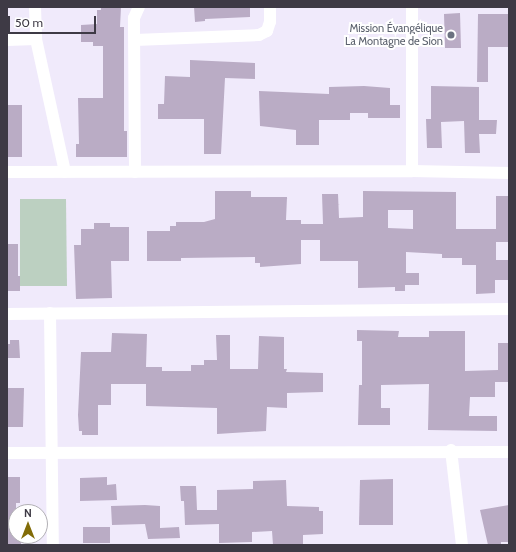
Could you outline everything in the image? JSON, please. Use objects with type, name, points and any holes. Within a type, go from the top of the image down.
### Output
[{"type":"street","points":[[35,7],[36,39],[65,172]]},
{"type":"street","points":[[135,172],[134,18],[139,7]]},
{"type":"street","points":[[135,40],[259,35],[267,31],[270,22],[270,7]]},
{"type":"street","points":[[412,7],[412,171]]},
{"type":"street","points":[[7,40],[36,39]]},
{"type":"street","points":[[7,172],[412,171],[509,174]]},
{"type":"street","points":[[7,314],[509,309]]},
{"type":"street","points":[[50,313],[53,545]]},
{"type":"street","points":[[451,450],[462,545]]},
{"type":"street","points":[[7,453],[51,454],[451,450],[509,452]]},
{"type":"green space","points":[[20,199],[66,199],[67,286],[20,286]]},
{"type":"building","points":[[101,7],[121,7],[120,27],[124,27],[124,131],[127,131],[127,157],[76,157],[76,144],[79,144],[78,98],[103,98],[103,46],[93,46],[93,42],[81,42],[81,25],[97,24],[97,10],[101,10]]},
{"type":"building","points":[[194,7],[250,7],[250,17],[205,19],[205,21],[195,22]]},
{"type":"building","points":[[460,13],[461,48],[445,48],[444,14]]},
{"type":"building","points":[[478,14],[509,14],[509,47],[488,47],[488,82],[477,82]]},
{"type":"building","points":[[190,60],[255,63],[255,79],[225,78],[221,154],[204,154],[204,119],[158,119],[158,104],[164,104],[165,76],[190,77]]},
{"type":"building","points":[[364,86],[390,88],[390,105],[400,105],[400,118],[368,118],[368,113],[350,113],[350,120],[319,120],[319,145],[296,145],[296,130],[260,126],[259,91],[329,94],[329,87]]},
{"type":"building","points":[[431,86],[479,87],[479,120],[497,120],[496,134],[479,134],[480,153],[465,153],[464,121],[441,122],[442,148],[427,148],[426,119],[431,119]]},
{"type":"building","points":[[7,105],[22,105],[22,157],[7,157]]},
{"type":"building","points":[[215,191],[251,191],[251,197],[287,197],[286,220],[301,220],[301,224],[323,224],[322,194],[338,194],[339,218],[363,217],[363,191],[456,192],[456,229],[496,229],[496,196],[509,196],[509,242],[496,242],[496,260],[509,260],[509,280],[495,280],[495,293],[476,294],[476,265],[462,265],[462,258],[442,258],[442,254],[406,252],[406,273],[419,273],[419,285],[405,285],[405,291],[395,291],[395,287],[358,288],[358,261],[320,261],[320,240],[301,240],[301,264],[260,267],[260,263],[255,263],[255,257],[181,258],[181,261],[147,261],[147,231],[170,231],[170,226],[176,226],[176,222],[204,222],[215,219]],"holes":[[[388,210],[413,210],[413,229],[388,228]]]},
{"type":"building","points":[[94,223],[110,223],[110,227],[129,227],[129,261],[111,261],[112,298],[76,299],[74,245],[81,245],[81,229],[94,229]]},
{"type":"building","points":[[7,244],[18,244],[18,276],[20,276],[20,291],[7,291]]},
{"type":"building","points":[[357,330],[399,331],[398,337],[429,337],[429,331],[465,331],[465,371],[498,370],[498,343],[509,343],[509,382],[495,382],[495,397],[470,397],[469,416],[497,416],[497,431],[428,430],[429,384],[381,385],[381,408],[390,408],[390,425],[358,425],[359,385],[362,385],[362,341],[357,341]]},
{"type":"building","points":[[112,333],[147,334],[146,367],[162,367],[162,371],[191,371],[191,365],[204,365],[204,360],[217,360],[216,335],[230,335],[230,369],[258,369],[259,336],[284,337],[284,369],[287,369],[286,372],[323,373],[323,392],[287,393],[287,408],[267,407],[266,431],[217,434],[217,408],[146,406],[146,384],[111,384],[111,405],[98,405],[98,435],[82,435],[82,431],[79,431],[78,415],[81,352],[111,352]]},
{"type":"building","points":[[10,340],[19,340],[20,358],[7,358],[7,344],[10,344]]},
{"type":"building","points":[[7,388],[24,388],[23,427],[7,427]]},
{"type":"building","points":[[7,477],[20,477],[20,503],[8,504],[8,544],[21,545],[7,545]]},
{"type":"building","points":[[107,477],[107,485],[116,484],[117,500],[80,501],[80,478]]},
{"type":"building","points":[[393,479],[393,525],[359,525],[360,480]]},
{"type":"building","points":[[286,480],[287,506],[319,507],[319,511],[323,511],[323,534],[303,535],[303,545],[273,545],[272,531],[252,532],[252,542],[219,543],[219,524],[185,525],[184,501],[181,501],[180,486],[196,486],[197,510],[217,510],[217,490],[253,489],[253,481]]},
{"type":"building","points":[[509,505],[509,542],[501,542],[501,545],[488,545],[480,510]]},
{"type":"building","points":[[111,506],[160,506],[160,528],[179,527],[180,538],[148,539],[145,524],[112,525]]},
{"type":"building","points":[[83,527],[110,527],[110,543],[83,543]]},
{"type":"place","name":"Mission Évangélique La Montagne de Sion","points":[[451,35]]}]
